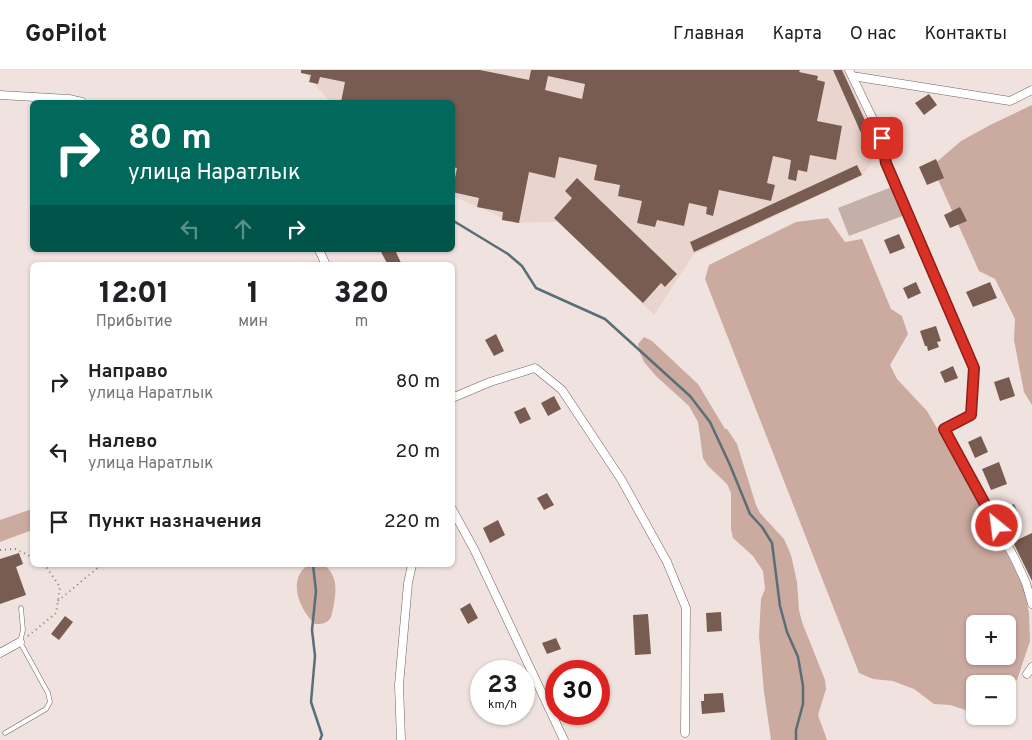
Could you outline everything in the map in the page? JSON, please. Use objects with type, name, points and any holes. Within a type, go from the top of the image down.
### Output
[{"type":"street","points":[[851,73],[1010,101],[1032,90]]},
{"type":"street","points":[[851,73],[882,138],[886,163],[974,368],[971,415],[944,429],[1015,559],[1026,583],[1032,604]]},
{"type":"street","points":[[0,96],[73,100]]},
{"type":"street","points":[[455,397],[490,382],[535,368],[562,390],[621,479],[667,562],[686,608],[685,733]]},
{"type":"street","points":[[455,514],[474,549],[564,740]]},
{"type":"street","points":[[401,740],[399,686],[408,583],[412,567]]},
{"type":"street","points":[[0,653],[20,642]]},
{"type":"street","points":[[1028,674],[1032,667]]},
{"type":"lane","points":[[5,733],[46,709],[50,702],[48,693],[20,642],[22,630],[21,608]]},
{"type":"path","points":[[0,550],[16,549],[30,556]]},
{"type":"path","points":[[20,642],[56,613],[60,587],[46,567]]},
{"type":"path","points":[[58,601],[99,567]]},
{"type":"shaded area","points":[[302,70],[844,70],[880,150],[863,175],[694,254],[654,315],[558,222],[514,223],[455,197],[455,100],[328,100]]},
{"type":"shaded area","points":[[1032,105],[1032,405],[1024,392],[1014,340],[1015,319],[995,279],[979,271],[932,166],[961,141]]},
{"type":"shaded area","points":[[894,186],[905,215],[849,236],[838,208]]},
{"type":"shaded area","points":[[828,218],[845,242],[862,239],[891,309],[902,316],[908,334],[890,365],[897,379],[927,411],[973,490],[1023,584],[1029,613],[1030,641],[1016,681],[1016,675],[966,675],[966,710],[950,705],[934,704],[914,689],[893,681],[873,679],[859,673],[705,279],[709,265],[796,222]]},
{"type":"shaded area","points":[[644,337],[652,341],[698,384],[725,429],[727,429],[737,444],[760,513],[784,539],[791,555],[797,582],[802,622],[825,680],[826,689],[818,715],[827,740],[771,740],[759,636],[761,599],[765,589],[763,571],[753,556],[733,538],[731,529],[731,493],[727,484],[708,466],[703,458],[698,422],[689,406],[656,376],[644,362],[638,344]]},
{"type":"shaded area","points":[[30,510],[30,531],[0,542],[0,520]]},
{"type":"shaded area","points":[[306,567],[326,567],[332,574],[335,585],[334,603],[331,617],[323,624],[315,624],[300,603],[297,586],[298,578]]},
{"type":"building","points":[[301,70],[480,70],[529,80],[531,70],[800,70],[799,72],[818,76],[817,80],[825,82],[817,121],[842,126],[836,160],[810,155],[807,172],[798,170],[796,181],[788,179],[791,160],[773,156],[767,183],[775,185],[771,201],[719,190],[713,216],[706,214],[707,207],[689,203],[684,226],[657,220],[655,227],[637,223],[642,201],[618,196],[620,185],[594,180],[597,165],[559,157],[555,178],[529,172],[519,223],[502,220],[503,212],[477,207],[479,198],[455,193],[457,168],[455,168],[455,100],[341,100],[345,82],[320,77],[318,84],[309,82],[311,75],[301,73]],"holes":[[[548,76],[585,84],[582,99],[545,90]]]},
{"type":"building","points":[[833,70],[842,70],[878,149],[870,153]]},
{"type":"building","points":[[929,94],[937,105],[924,115],[915,103]]},
{"type":"building","points":[[936,159],[944,178],[927,185],[919,167]]},
{"type":"building","points":[[857,165],[862,175],[694,252],[690,242]]},
{"type":"building","points":[[577,178],[677,274],[665,287],[661,283],[643,303],[554,218],[572,198],[565,191]]},
{"type":"building","points":[[960,207],[967,221],[950,228],[944,215]]},
{"type":"building","points":[[899,234],[905,248],[890,254],[884,240]]},
{"type":"building","points":[[381,252],[396,252],[401,262],[386,262]]},
{"type":"building","points":[[916,282],[921,293],[908,299],[903,288]]},
{"type":"building","points":[[990,282],[997,298],[973,307],[966,292]]},
{"type":"building","points":[[936,326],[941,341],[937,342],[939,347],[928,351],[920,331]]},
{"type":"building","points":[[496,334],[504,351],[494,356],[485,340]]},
{"type":"building","points":[[953,366],[958,378],[945,383],[940,372]]},
{"type":"building","points":[[1009,377],[1015,396],[1000,401],[994,382]]},
{"type":"building","points":[[554,396],[561,409],[548,416],[541,403]]},
{"type":"building","points":[[525,407],[531,419],[520,424],[514,412]]},
{"type":"building","points":[[981,436],[988,452],[975,458],[968,442]]},
{"type":"building","points":[[999,462],[1007,484],[991,490],[982,469]]},
{"type":"building","points":[[547,493],[554,505],[544,510],[537,498]]},
{"type":"building","points":[[1014,504],[1020,516],[1007,522],[1001,510]]},
{"type":"building","points":[[498,520],[505,535],[490,543],[483,528]]},
{"type":"building","points":[[1032,533],[1032,581],[1013,542]]},
{"type":"building","points":[[19,553],[23,564],[16,567],[26,595],[0,604],[0,559]]},
{"type":"building","points":[[470,603],[478,618],[468,624],[460,609]]},
{"type":"building","points":[[721,612],[722,631],[707,632],[706,613]]},
{"type":"building","points":[[648,614],[651,654],[635,655],[633,615]]},
{"type":"building","points":[[65,616],[73,622],[59,640],[51,634]]},
{"type":"building","points":[[556,638],[561,649],[547,654],[542,643]]},
{"type":"building","points":[[723,693],[725,712],[702,714],[701,701],[704,701],[704,694]]},
{"type":"waterway","points":[[455,222],[508,254],[522,266],[536,288],[605,319],[690,396],[710,422],[750,514],[762,527],[772,543],[780,606],[787,632],[798,657],[803,686],[803,704],[796,730],[796,740]]},
{"type":"waterway","points":[[313,567],[316,591],[312,630],[315,656],[311,702],[322,735],[320,740]]},
{"type":"route","points":[[882,138],[886,163],[974,368],[971,415],[944,429],[997,526]]}]
